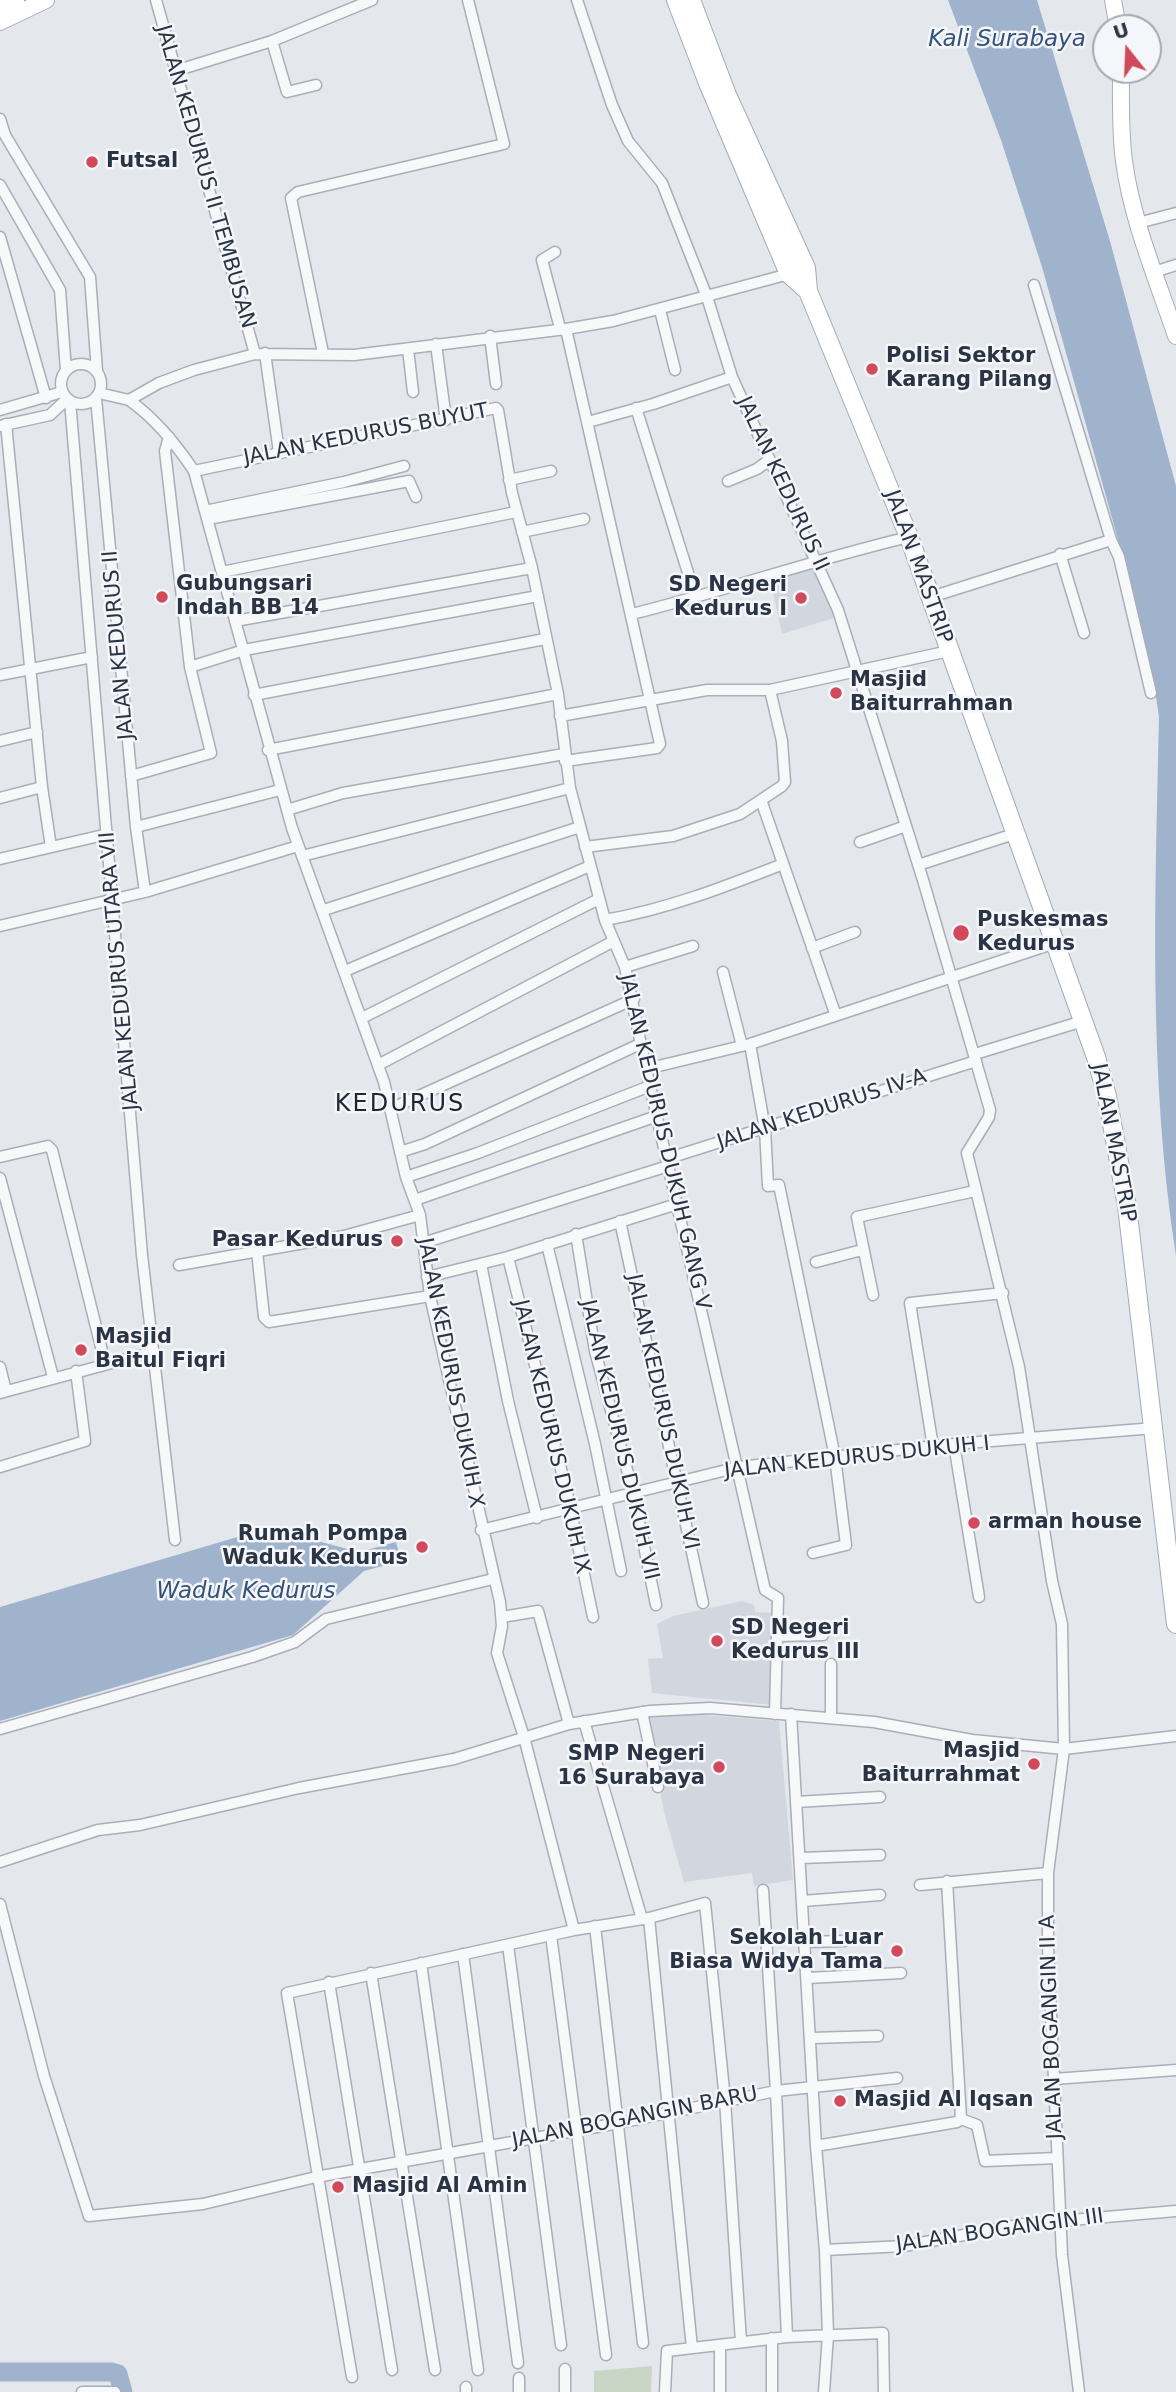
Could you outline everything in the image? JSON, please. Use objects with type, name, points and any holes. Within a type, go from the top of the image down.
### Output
[{"type":"main road","points":[[0,8],[16,0]]},
{"type":"main road","points":[[0,22],[46,0]]},
{"type":"main road","name":"JALAN MASTRIP","points":[[676,0],[789,274],[808,291]]},
{"type":"main road","name":"JALAN MASTRIP","points":[[691,0],[727,95],[806,268],[808,291],[909,537],[1083,1021],[1107,1096],[1121,1170],[1155,1428],[1176,1624]]},
{"type":"main road","points":[[1121,84],[1120,131],[1124,165],[1138,223],[1176,336]]},
{"type":"street","name":"JALAN KEDURUS II TEMBUSAN","points":[[156,0],[260,353],[279,452]]},
{"type":"street","points":[[175,71],[272,41],[372,0]]},
{"type":"street","points":[[324,353],[291,198],[298,191],[504,144],[468,0]]},
{"type":"street","name":"JALAN KEDURUS II","points":[[578,0],[612,105],[628,141],[662,183],[707,297],[732,377],[818,559],[838,610],[918,865],[990,1110],[989,1118],[967,1150],[975,1191]]},
{"type":"street","points":[[272,41],[287,92],[316,85]]},
{"type":"street","points":[[0,119],[5,135],[90,278],[96,371],[101,381],[98,395],[86,404],[66,398],[46,398],[0,410]]},
{"type":"street","points":[[0,185],[60,290],[65,371],[61,381],[66,398]]},
{"type":"street","points":[[1138,223],[1176,213]]},
{"type":"street","points":[[0,237],[46,398]]},
{"type":"street","points":[[287,810],[343,793],[564,757],[657,748],[660,744],[588,422],[542,260],[555,252]]},
{"type":"street","points":[[1154,272],[1176,265]]},
{"type":"street","points":[[129,400],[159,383],[194,370],[260,353],[354,355],[563,329],[660,310],[789,274]]},
{"type":"street","points":[[1034,285],[1111,540],[1119,557],[1151,693]]},
{"type":"street","points":[[660,310],[675,370]]},
{"type":"street","points":[[490,336],[496,383]]},
{"type":"street","points":[[436,344],[446,420]]},
{"type":"street","points":[[408,349],[413,392]]},
{"type":"street","points":[[65,371],[81,364],[96,371]]},
{"type":"street","points":[[588,422],[732,377]]},
{"type":"street","points":[[98,395],[129,400],[146,412],[194,471],[244,650],[268,750],[300,851]]},
{"type":"street","name":"JALAN KEDURUS II","points":[[98,395],[131,776],[145,892]]},
{"type":"street","points":[[51,847],[42,786],[31,669],[6,485],[3,425],[50,415],[66,398]]},
{"type":"street","name":"JALAN KEDURUS UTARA VII","points":[[66,398],[92,657],[153,1352],[175,1540]]},
{"type":"street","name":"JALAN KEDURUS BUYUT","points":[[194,471],[497,408],[509,480],[532,568],[558,694]]},
{"type":"street","points":[[636,408],[696,598]]},
{"type":"street","points":[[131,776],[211,753],[190,667],[165,451],[169,437]]},
{"type":"street","points":[[728,481],[769,460]]},
{"type":"street","points":[[206,515],[404,466]]},
{"type":"street","points":[[509,480],[551,471]]},
{"type":"street","points":[[206,515],[408,481],[416,497]]},
{"type":"street","points":[[222,572],[516,512]]},
{"type":"street","points":[[522,531],[584,519]]},
{"type":"street","points":[[632,614],[696,598],[818,559],[909,537]]},
{"type":"street","points":[[930,597],[1111,540]]},
{"type":"street","points":[[1060,554],[1084,633]]},
{"type":"street","points":[[235,621],[532,568]]},
{"type":"street","points":[[190,667],[244,650],[538,596]]},
{"type":"street","points":[[254,695],[545,639]]},
{"type":"street","points":[[560,716],[650,697],[730,688],[770,690],[949,650]]},
{"type":"street","points":[[0,675],[92,657]]},
{"type":"street","points":[[585,847],[673,836],[740,814],[785,782],[782,741],[770,690]]},
{"type":"street","points":[[268,750],[558,694]]},
{"type":"street","name":"JALAN KEDURUS DUKUH GANG V","points":[[558,694],[570,788],[605,920],[625,967],[634,999],[640,1045],[768,1592],[778,1598],[777,1636]]},
{"type":"street","points":[[0,741],[37,732]]},
{"type":"street","points":[[0,798],[42,786]]},
{"type":"street","points":[[0,926],[114,900],[300,851],[570,788]]},
{"type":"street","points":[[136,827],[280,790]]},
{"type":"street","points":[[761,800],[835,1013]]},
{"type":"street","points":[[860,842],[906,826]]},
{"type":"street","points":[[324,910],[580,827]]},
{"type":"street","points":[[0,859],[108,834]]},
{"type":"street","points":[[918,865],[1014,834]]},
{"type":"street","name":"JALAN KEDURUS DUKUH X","points":[[300,851],[324,910],[378,1065],[406,1177],[420,1215],[430,1296],[502,1618],[498,1653],[524,1737],[574,1930]]},
{"type":"street","points":[[605,920],[651,912],[707,895],[783,864]]},
{"type":"street","points":[[345,971],[590,866]]},
{"type":"street","points":[[362,1018],[599,899]]},
{"type":"street","points":[[812,948],[855,932]]},
{"type":"street","points":[[378,1065],[614,940]]},
{"type":"street","points":[[646,1069],[746,1045],[835,1013],[1055,943]]},
{"type":"street","points":[[625,967],[693,946]]},
{"type":"street","points":[[723,972],[746,1045],[765,1129],[768,1186],[779,1185],[835,1457],[846,1545],[813,1553]]},
{"type":"street","points":[[390,1109],[634,999]]},
{"type":"street","name":"JALAN KEDURUS IV-A","points":[[423,1243],[1083,1021]]},
{"type":"street","points":[[400,1152],[425,1144],[640,1045]]},
{"type":"street","points":[[406,1177],[466,1157],[650,1086]]},
{"type":"street","points":[[415,1200],[657,1116]]},
{"type":"street","points":[[0,1157],[48,1146],[52,1150],[104,1363]]},
{"type":"street","points":[[0,1178],[4,1212],[53,1377]]},
{"type":"street","points":[[873,1295],[856,1220],[861,1214],[975,1191]]},
{"type":"street","name":"JALAN BOGANGIN II A","points":[[975,1191],[1003,1293],[1032,1440],[1052,1581],[1062,1624],[1064,1749],[1048,1873],[1048,1947],[1059,2219],[1079,2392]]},
{"type":"street","points":[[428,1277],[508,1257],[677,1205]]},
{"type":"street","points":[[179,1265],[344,1236],[420,1215]]},
{"type":"street","name":"JALAN KEDURUS DUKUH VI","points":[[620,1221],[704,1603]]},
{"type":"street","name":"JALAN KEDURUS DUKUH VII","points":[[576,1234],[595,1351],[633,1492],[656,1605]]},
{"type":"street","points":[[547,1244],[595,1444],[621,1571]]},
{"type":"street","points":[[816,1262],[862,1250]]},
{"type":"street","points":[[257,1251],[264,1317],[269,1322],[430,1296]]},
{"type":"street","name":"JALAN KEDURUS DUKUH IX","points":[[508,1257],[570,1508],[593,1617]]},
{"type":"street","points":[[481,1264],[508,1401],[537,1518]]},
{"type":"street","points":[[933,1447],[910,1303],[1003,1293]]},
{"type":"street","points":[[0,1367],[3,1392],[76,1370],[153,1352]]},
{"type":"street","points":[[0,1468],[85,1441],[76,1370]]},
{"type":"street","name":"JALAN KEDURUS DUKUH I","points":[[481,1530],[739,1467],[954,1444],[1032,1440],[1155,1428]]},
{"type":"street","points":[[954,1444],[979,1597]]},
{"type":"street","points":[[0,1729],[295,1642],[326,1619],[493,1579]]},
{"type":"street","points":[[502,1618],[538,1611],[569,1724]]},
{"type":"street","points":[[775,1714],[777,1636],[823,1635]]},
{"type":"street","points":[[831,1664],[831,1718]]},
{"type":"street","points":[[0,1862],[97,1830],[149,1823],[299,1788],[454,1759],[569,1724],[642,1712],[710,1708],[792,1714],[874,1722],[972,1740],[1064,1749],[1176,1736]]},
{"type":"street","points":[[642,1712],[658,1787]]},
{"type":"street","points":[[792,1714],[816,2146],[825,2250],[828,2335],[824,2392]]},
{"type":"street","points":[[584,1721],[645,1919],[692,2348]]},
{"type":"street","points":[[796,1802],[880,1797]]},
{"type":"street","points":[[801,1858],[880,1855]]},
{"type":"street","points":[[920,1885],[1048,1873]]},
{"type":"street","points":[[947,1881],[961,2119]]},
{"type":"street","points":[[763,1890],[776,2091],[787,2337]]},
{"type":"street","points":[[803,1901],[880,1895]]},
{"type":"street","points":[[352,2376],[286,1996],[289,1991],[574,1930],[645,1919],[705,1903],[708,1906],[725,2100],[741,2342]]},
{"type":"street","name":"JALAN BOGANGIN BARU","points":[[0,1904],[44,2076],[89,2216],[204,2204],[316,2177],[619,2123],[776,2091],[898,2078]]},
{"type":"street","points":[[595,1926],[643,2343]]},
{"type":"street","points":[[551,1935],[606,2355]]},
{"type":"street","points":[[805,1942],[844,1941]]},
{"type":"street","points":[[508,1945],[561,2345]]},
{"type":"street","points":[[463,1954],[518,2363]]},
{"type":"street","points":[[421,1963],[478,2370]]},
{"type":"street","points":[[371,1973],[435,2370]]},
{"type":"street","points":[[808,1978],[901,1973]]},
{"type":"street","points":[[329,1982],[392,2370]]},
{"type":"street","points":[[812,2038],[878,2036]]},
{"type":"street","points":[[1054,2079],[1176,2070]]},
{"type":"street","points":[[816,2146],[957,2122],[961,2119]]},
{"type":"street","points":[[961,2119],[977,2125],[985,2161],[1057,2158]]},
{"type":"street","name":"JALAN BOGANGIN III","points":[[825,2250],[904,2246],[1059,2219],[1176,2211]]},
{"type":"street","points":[[665,2392],[665,2353],[772,2338],[885,2335],[884,2392]]},
{"type":"street","points":[[772,2338],[772,2392]]},
{"type":"street","points":[[720,2345],[720,2392]]},
{"type":"street","points":[[565,2369],[565,2392]]},
{"type":"street","points":[[519,2378],[519,2392]]},
{"type":"street","points":[[82,2392],[115,2392]]},
{"type":"shaded area","name":"SD Negeri Kedurus I","points":[[816,565],[834,618],[782,634],[770,578]]},
{"type":"shaded area","name":"SD Negeri Kedurus III","points":[[742,1601],[754,1605],[755,1612],[775,1613],[773,1705],[652,1693],[648,1659],[663,1658],[657,1624],[673,1616]]},
{"type":"shaded area","name":"SMP Negeri 16 Surabaya","points":[[653,1711],[779,1721],[793,1880],[754,1886],[752,1873],[684,1882],[664,1812],[647,1719]]},
{"type":"green space","points":[[652,2366],[651,2392],[594,2392],[594,2371]]},
{"type":"water","name":"Kali Surabaya","points":[[948,0],[1037,0],[1110,241],[1176,486],[1176,1256],[1167,1189],[1157,1054],[1155,919],[1159,717],[1154,683],[1124,561],[1042,267],[1001,140]]},
{"type":"water","name":"Waduk Kedurus","points":[[268,1528],[359,1552],[396,1542],[401,1561],[364,1571],[293,1635],[0,1721],[0,1607]]},
{"type":"waterway","points":[[0,2372],[111,2372],[118,2374],[123,2392]]},
{"type":"place","name":"Futsal","points":[[92,162]]},
{"type":"place","name":"Polisi Sektor Karang Pilang","points":[[872,369]]},
{"type":"place","name":"Gubungsari Indah BB 14","points":[[162,597]]},
{"type":"place","name":"SD Negeri Kedurus I","points":[[801,598]]},
{"type":"place","name":"Masjid Baiturrahman","points":[[836,693]]},
{"type":"place","name":"Puskesmas Kedurus","points":[[961,933]]},
{"type":"place","name":"Pasar Kedurus","points":[[397,1241]]},
{"type":"place","name":"Masjid Baitul Fiqri","points":[[81,1350]]},
{"type":"place","name":"arman house","points":[[974,1523]]},
{"type":"place","name":"Rumah Pompa Waduk Kedurus","points":[[422,1547]]},
{"type":"place","name":"SD Negeri Kedurus III","points":[[717,1641]]},
{"type":"place","name":"Masjid Baiturrahmat","points":[[1034,1764]]},
{"type":"place","name":"SMP Negeri 16 Surabaya","points":[[719,1767]]},
{"type":"place","name":"Sekolah Luar Biasa Widya Tama","points":[[897,1951]]},
{"type":"place","name":"Masjid Al Iqsan","points":[[840,2101]]},
{"type":"place","name":"Masjid Al Amin","points":[[338,2187]]},
{"type":"district","name":"KEDURUS","points":[[400,1105]]}]
